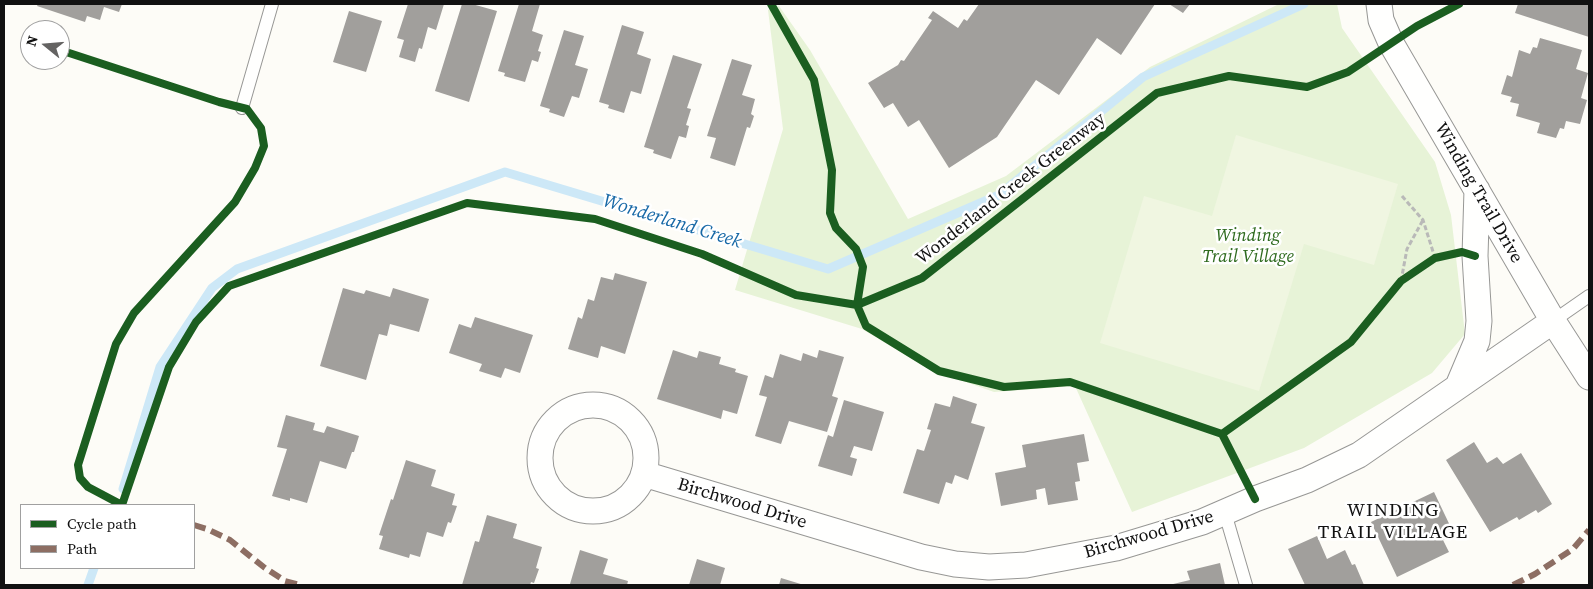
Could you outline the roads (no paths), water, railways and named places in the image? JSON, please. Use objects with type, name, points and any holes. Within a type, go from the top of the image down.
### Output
[{"type":"street","name":"Winding Trail Drive","points":[[1380,12],[1391,43],[1554,321],[1589,377]]},
{"type":"street","points":[[1457,387],[1477,341],[1479,321],[1475,256],[1477,190]]},
{"type":"street","name":"Birchwood Drive","points":[[644,474],[921,557],[955,564],[989,567],[1026,565],[1116,548],[1202,522],[1307,480],[1359,454],[1554,321]]},
{"type":"street","points":[[599,404],[621,411],[639,428],[647,451],[644,474],[632,495],[612,508],[588,511],[565,504],[548,487],[540,464],[541,446],[555,420],[575,407],[599,404]]},
{"type":"lane","points":[[242,108],[272,4]]},
{"type":"lane","points":[[1554,321],[1589,296]]},
{"type":"lane","points":[[1225,514],[1246,585]]},
{"type":"waterway","name":"Wonderland Creek","points":[[123,489],[160,367],[212,288],[237,269],[505,172],[828,269],[999,195],[1143,77],[1304,4]]},
{"type":"waterway","name":"Wonderland Creek","points":[[88,585],[94,569]]},
{"type":"district","name":"WINDING TRAIL VILLAGE","points":[[1393,522]]},
{"type":"park label","name":"Winding Trail Village","points":[[1248,246]]}]
